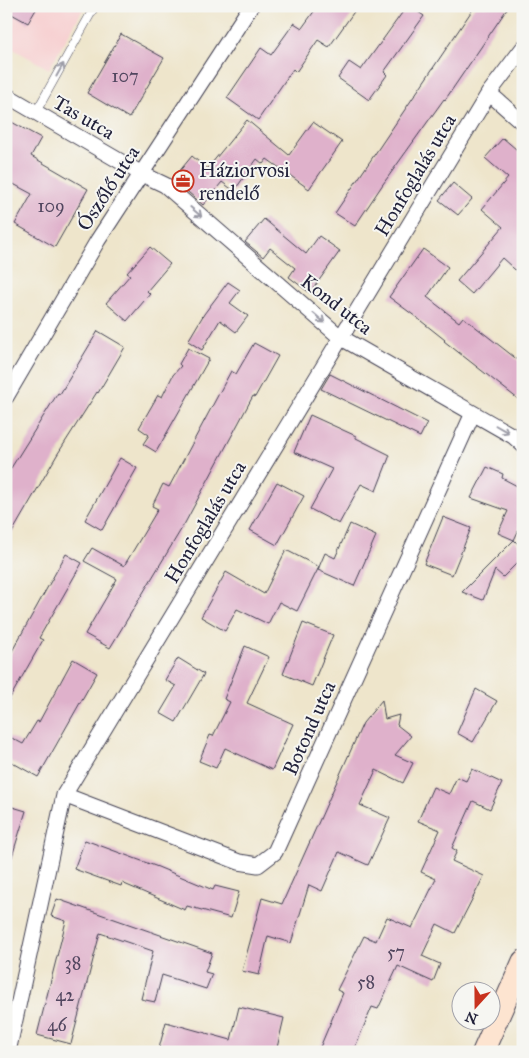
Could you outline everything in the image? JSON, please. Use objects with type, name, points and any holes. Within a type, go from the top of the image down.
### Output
[{"type":"main road","points":[[483,1052],[523,961]]},
{"type":"street","name":"Ószőlő utca","points":[[6,397],[98,240],[251,6]]},
{"type":"street","name":"Honfoglalás utca","points":[[8,1052],[64,795],[488,93],[523,48]]},
{"type":"street","points":[[488,93],[523,123]]},
{"type":"street","name":"Tas utca","points":[[6,95],[142,174]]},
{"type":"street","name":"Kond utca","points":[[142,174],[165,185],[340,337],[513,436],[523,445]]},
{"type":"street","name":"Botond utca","points":[[64,795],[239,862],[258,865],[275,852],[473,413]]},
{"type":"lane","points":[[36,112],[95,6]]},
{"type":"shaded area","points":[[6,6],[85,6],[49,69],[6,45]]},
{"type":"building","points":[[6,6],[38,6],[28,23],[6,11]]},
{"type":"building","points":[[318,6],[358,6],[329,47],[318,40],[296,72],[293,69],[258,120],[227,98],[261,48],[271,55],[294,23],[302,28]]},
{"type":"building","points":[[407,6],[410,6],[424,16],[384,72],[387,75],[369,100],[338,78],[349,62],[361,70]]},
{"type":"building","points":[[475,6],[509,6],[355,226],[335,213]]},
{"type":"building","points":[[121,34],[164,58],[129,118],[87,93]]},
{"type":"building","points":[[6,119],[41,138],[31,156],[88,189],[55,247],[15,224],[32,194],[6,180]]},
{"type":"building","points":[[247,120],[289,155],[313,122],[342,142],[309,189],[267,159],[263,164],[257,159],[234,191],[222,182],[203,205],[173,179],[192,156],[207,169]]},
{"type":"building","points":[[503,138],[523,155],[523,277],[502,258],[472,294],[457,281],[503,227],[482,209],[508,178],[485,158]]},
{"type":"building","points":[[453,183],[472,199],[458,215],[439,200]]},
{"type":"building","points":[[264,219],[306,254],[319,236],[340,251],[310,293],[289,277],[295,268],[270,248],[263,257],[245,242]]},
{"type":"building","points":[[150,247],[170,264],[147,291],[150,294],[127,321],[106,303],[130,275],[127,273]]},
{"type":"building","points":[[423,249],[448,267],[427,297],[459,322],[463,317],[523,364],[523,403],[389,297]]},
{"type":"building","points":[[228,282],[240,290],[230,303],[248,316],[236,332],[220,320],[202,350],[188,341],[204,314]]},
{"type":"building","points":[[98,331],[125,347],[98,393],[57,455],[6,543],[6,476],[58,393],[60,394]]},
{"type":"building","points":[[254,343],[278,356],[255,397],[253,396],[185,523],[110,648],[85,634],[117,579],[84,561],[92,548],[124,566],[158,509],[152,506],[163,484],[169,487],[231,371],[236,374]]},
{"type":"building","points":[[188,348],[209,359],[156,452],[143,444],[149,435],[139,428],[158,395],[162,397],[173,375],[181,366],[179,364]]},
{"type":"building","points":[[330,374],[427,423],[420,437],[321,389]]},
{"type":"building","points":[[310,415],[356,436],[356,438],[390,455],[376,491],[361,484],[339,524],[310,509],[332,469],[294,452]]},
{"type":"building","points":[[120,458],[137,468],[102,530],[85,520]]},
{"type":"building","points":[[487,467],[503,474],[502,478],[519,487],[523,478],[523,521],[514,540],[498,533],[508,511],[471,498]]},
{"type":"building","points":[[277,482],[304,496],[277,545],[250,530]]},
{"type":"building","points":[[443,517],[471,528],[452,575],[424,564]]},
{"type":"building","points":[[350,524],[376,536],[354,586],[318,570],[325,553],[335,558]]},
{"type":"building","points":[[514,540],[523,549],[523,557],[503,577],[495,570],[483,600],[462,592]]},
{"type":"building","points":[[286,550],[319,567],[297,611],[279,602],[268,624],[237,609],[225,631],[201,617],[226,572],[264,594]]},
{"type":"building","points":[[66,554],[82,563],[39,638],[43,640],[6,705],[6,662]]},
{"type":"building","points":[[303,623],[333,635],[312,686],[283,674]]},
{"type":"building","points":[[245,646],[269,657],[247,703],[293,724],[272,770],[225,748],[216,768],[199,761],[210,735],[213,736],[230,702],[224,699]]},
{"type":"building","points":[[178,658],[204,674],[176,722],[160,713],[176,686],[165,680]]},
{"type":"building","points":[[73,659],[97,673],[38,777],[6,759],[6,735],[23,744],[37,721],[39,722]]},
{"type":"building","points":[[476,689],[497,701],[473,742],[457,733]]},
{"type":"building","points":[[382,700],[385,719],[399,715],[397,725],[411,736],[395,755],[413,763],[403,783],[376,770],[360,805],[390,818],[368,865],[339,852],[322,891],[309,885],[291,943],[268,936],[259,975],[242,971],[262,898],[282,904],[363,723]]},
{"type":"building","points":[[472,769],[502,783],[490,809],[473,801],[452,848],[457,851],[452,861],[484,876],[455,933],[437,924],[422,956],[440,964],[433,982],[398,966],[378,1009],[372,1007],[353,1052],[318,1052],[343,993],[337,990],[364,936],[376,941],[387,917],[412,928],[436,879],[421,872],[440,830],[418,821],[433,787],[449,794],[457,777],[466,781]]},
{"type":"building","points":[[6,805],[26,811],[10,863],[6,862]]},
{"type":"building","points":[[85,840],[213,890],[215,886],[239,892],[231,918],[187,906],[185,910],[122,883],[121,886],[74,869]]},
{"type":"building","points":[[57,899],[212,953],[205,972],[212,974],[206,989],[162,975],[155,1002],[141,999],[153,951],[100,933],[71,1044],[37,1035],[66,921],[51,916]]},
{"type":"building","points":[[239,1007],[284,1018],[276,1052],[158,1052],[166,1022],[231,1040]]},
{"type":"place","name":"Háziorvosi rendelő","points":[[183,181]]}]
